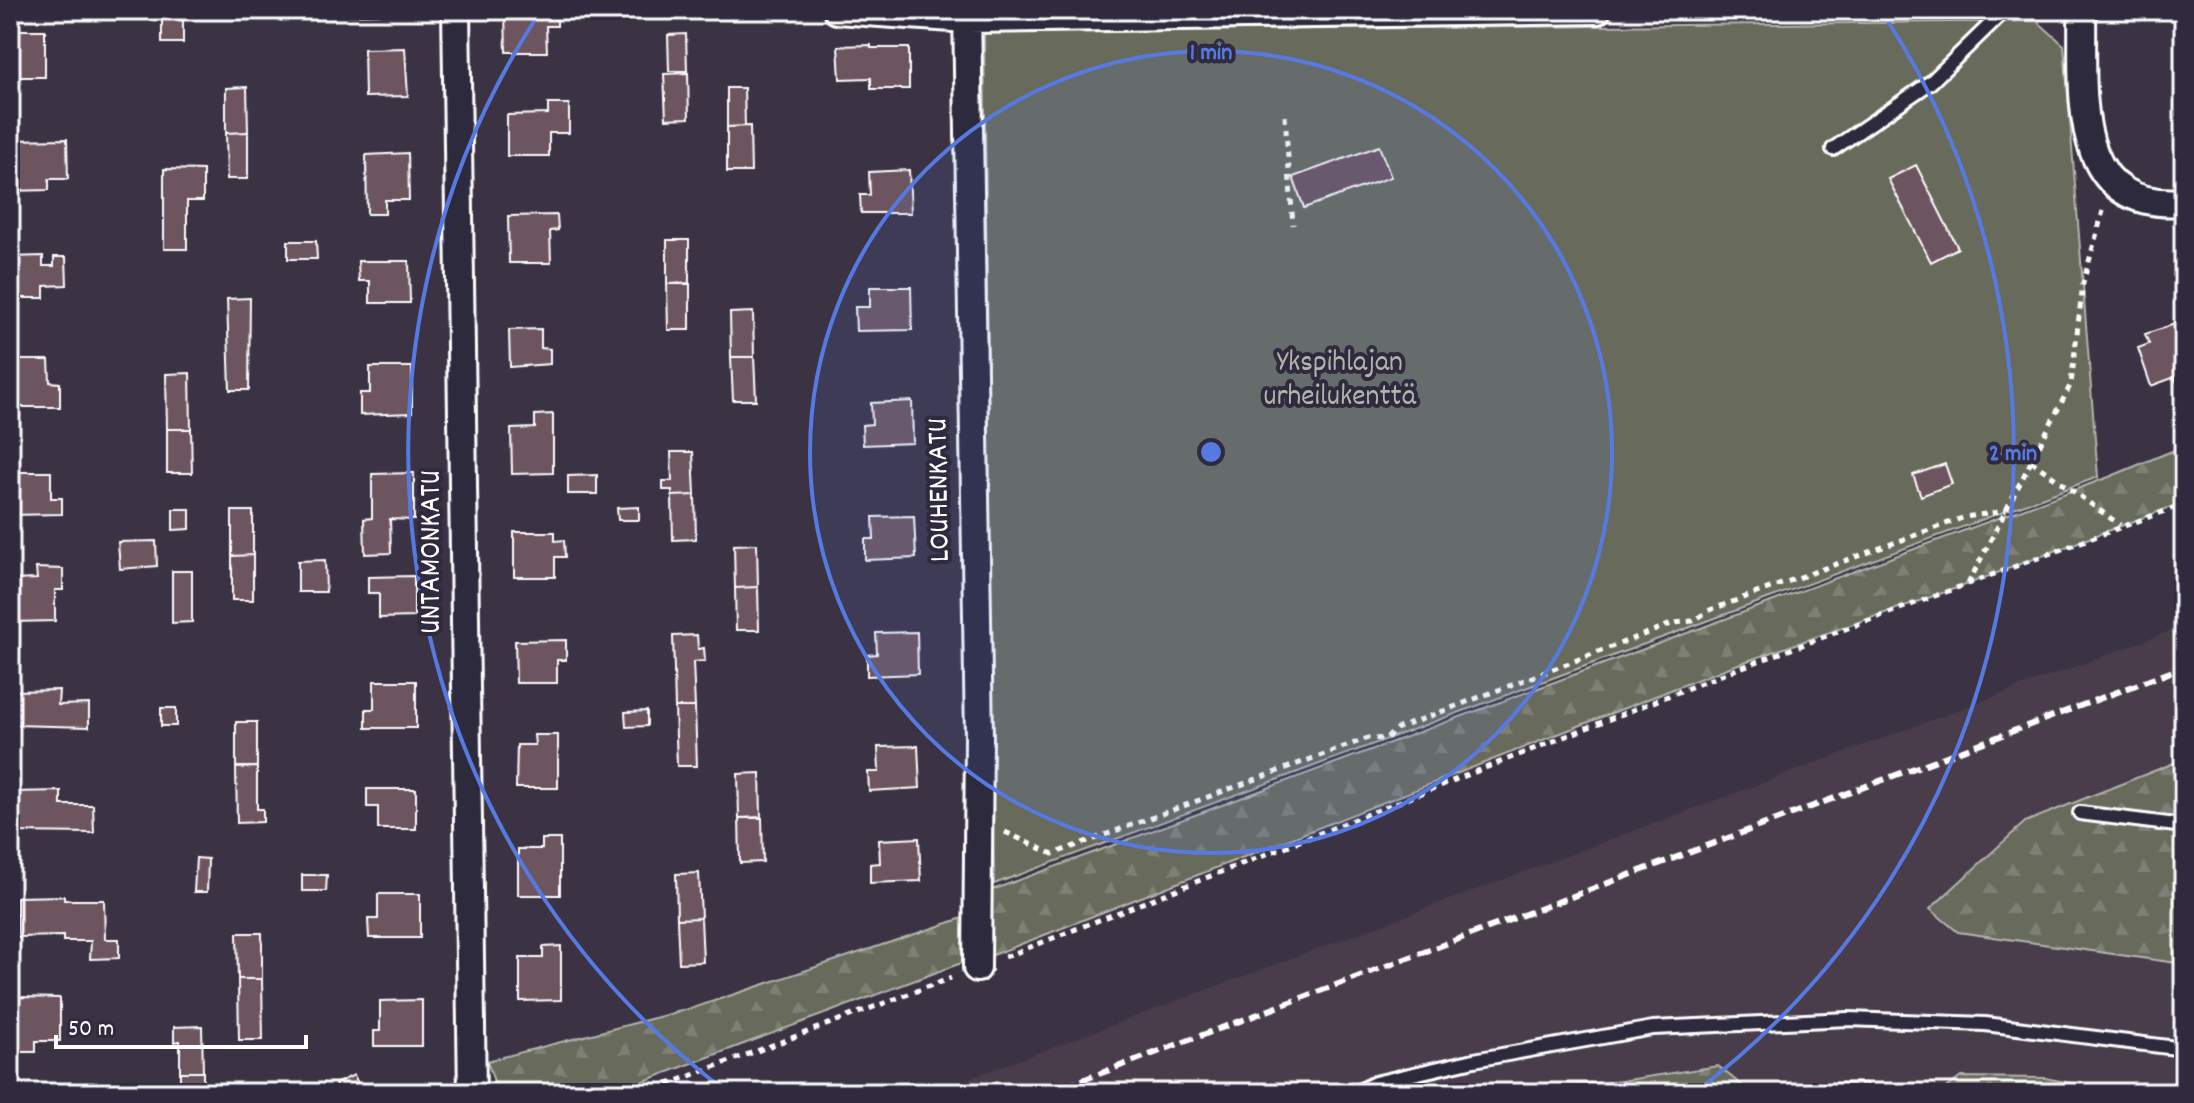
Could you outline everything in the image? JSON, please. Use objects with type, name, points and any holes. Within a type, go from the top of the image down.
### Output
[{"type":"street","name":"UNTAMONKATU","points":[[456,10],[472,1093]]},
{"type":"street","points":[[837,10],[967,15],[1597,10]]},
{"type":"street","points":[[2082,10],[2087,132],[2104,173],[2133,197],[2157,204],[2184,202]]},
{"type":"street","name":"LOUHENKATU","points":[[967,15],[979,738],[977,968]]},
{"type":"lane","points":[[1833,149],[1931,82],[2005,10]]},
{"type":"lane","points":[[2080,813],[2184,826]]},
{"type":"lane","points":[[1355,1093],[1375,1083],[1474,1060],[1668,1028],[1848,1019],[1985,1024],[2184,1049]]},
{"type":"path","points":[[1285,116],[1293,225]]},
{"type":"path","points":[[1968,584],[2071,384],[2083,283],[2104,173]]},
{"type":"path","points":[[2031,460],[2121,525]]},
{"type":"path","points":[[645,1093],[977,968],[1729,672],[2184,504]]},
{"type":"path","points":[[976,819],[1053,854],[1368,738],[1386,739],[1396,729],[1965,517],[2006,511]]},
{"type":"shaded area","points":[[2184,626],[2184,759],[2025,822],[1958,932],[2184,964],[2184,1093],[2120,1093],[2045,1078],[1961,1077],[1940,1093],[1751,1093],[1718,1066],[1621,1081],[1474,1093],[930,1093]]},
{"type":"green space","name":"Ykspihlajan urheilukenttä","points":[[2037,21],[2064,45],[2098,477],[994,884],[984,33]]},
{"type":"green space","points":[[2184,446],[2184,502],[1968,584],[1727,668],[988,957],[992,890],[2109,477]]},
{"type":"green space","points":[[2184,759],[2184,964],[1958,932],[1930,909],[2025,822]]},
{"type":"green space","points":[[963,918],[964,962],[612,1093],[498,1093],[487,1061],[693,1008]]},
{"type":"green space","points":[[1718,1066],[1751,1093],[1474,1093],[1621,1081]]},
{"type":"green space","points":[[1961,1077],[2045,1078],[2120,1093],[1940,1093]]},
{"type":"building","points":[[162,10],[183,10],[183,43],[162,43]]},
{"type":"building","points":[[282,10],[379,10],[379,14],[282,16]]},
{"type":"building","points":[[505,10],[557,10],[557,26],[546,26],[547,52],[506,52]]},
{"type":"building","points":[[10,30],[45,30],[45,77],[10,77]]},
{"type":"building","points":[[686,34],[687,71],[669,71],[668,35]]},
{"type":"building","points":[[871,45],[871,48],[909,48],[909,89],[871,89],[871,78],[840,79],[838,46]]},
{"type":"building","points":[[405,48],[408,96],[365,97],[364,49]]},
{"type":"building","points":[[688,73],[689,118],[666,119],[664,74]]},
{"type":"building","points":[[247,87],[248,132],[226,133],[226,88]]},
{"type":"building","points":[[727,88],[744,88],[745,126],[727,127]]},
{"type":"building","points":[[548,104],[569,104],[569,133],[549,133],[549,156],[507,156],[507,115],[548,114]]},
{"type":"building","points":[[750,126],[751,172],[727,172],[727,127]]},
{"type":"building","points":[[248,132],[248,179],[227,179],[226,133]]},
{"type":"building","points":[[67,139],[68,179],[49,179],[49,190],[10,191],[10,140]]},
{"type":"building","points":[[1379,146],[1391,177],[1304,208],[1293,177]]},
{"type":"building","points":[[408,153],[409,200],[385,200],[385,214],[367,214],[366,155]]},
{"type":"building","points":[[1916,165],[1958,248],[1931,262],[1888,179]]},
{"type":"building","points":[[164,169],[203,170],[203,201],[187,201],[187,249],[164,249]]},
{"type":"building","points":[[909,170],[911,213],[861,213],[860,195],[870,195],[869,172]]},
{"type":"building","points":[[557,215],[558,230],[550,231],[551,263],[509,263],[508,216]]},
{"type":"building","points":[[2184,230],[2184,255],[2176,233]]},
{"type":"building","points":[[667,240],[689,240],[689,283],[667,284]]},
{"type":"building","points":[[288,241],[316,241],[317,259],[288,259]]},
{"type":"building","points":[[43,256],[43,266],[54,266],[54,257],[66,257],[67,285],[44,286],[44,298],[10,298],[10,257]]},
{"type":"building","points":[[358,261],[409,261],[410,303],[370,303],[370,281],[359,281]]},
{"type":"building","points":[[667,284],[690,284],[690,330],[668,330]]},
{"type":"building","points":[[870,287],[911,287],[912,330],[856,331],[855,307],[870,307]]},
{"type":"building","points":[[250,298],[249,390],[230,390],[227,299]]},
{"type":"building","points":[[753,312],[754,357],[731,357],[730,313]]},
{"type":"building","points":[[2184,321],[2183,400],[2175,377],[2151,386],[2138,348],[2149,344],[2145,334]]},
{"type":"building","points":[[541,329],[541,348],[550,349],[550,364],[510,367],[509,330]]},
{"type":"building","points":[[731,357],[754,357],[756,400],[733,400]]},
{"type":"building","points":[[10,360],[49,360],[50,382],[60,383],[60,407],[10,407]]},
{"type":"building","points":[[370,367],[412,367],[412,413],[360,415],[360,393],[370,393]]},
{"type":"building","points":[[190,373],[191,429],[167,429],[166,374]]},
{"type":"building","points":[[912,401],[913,443],[863,445],[862,425],[872,424],[871,403]]},
{"type":"building","points":[[553,414],[553,473],[512,474],[511,429],[535,428],[535,415]]},
{"type":"building","points":[[167,429],[191,429],[192,473],[167,473]]},
{"type":"building","points":[[671,452],[693,452],[695,495],[672,496],[672,490],[663,490],[663,481],[672,481]]},
{"type":"building","points":[[1945,464],[1952,484],[1921,496],[1913,475]]},
{"type":"building","points":[[10,472],[51,472],[51,498],[62,498],[62,514],[10,515]]},
{"type":"building","points":[[414,473],[414,520],[390,519],[391,553],[365,554],[364,519],[372,518],[372,474]]},
{"type":"building","points":[[597,475],[597,494],[568,494],[568,476]]},
{"type":"building","points":[[695,495],[696,539],[673,540],[672,496]]},
{"type":"building","points":[[639,507],[639,520],[618,520],[617,508]]},
{"type":"building","points":[[173,509],[190,509],[190,529],[173,530]]},
{"type":"building","points":[[232,511],[253,511],[253,555],[232,556]]},
{"type":"building","points":[[914,516],[916,558],[865,560],[865,539],[874,539],[873,517]]},
{"type":"building","points":[[514,532],[555,532],[555,541],[564,540],[565,557],[555,557],[555,577],[514,577]]},
{"type":"building","points":[[156,541],[157,566],[120,569],[118,542]]},
{"type":"building","points":[[757,544],[758,587],[735,588],[734,545]]},
{"type":"building","points":[[253,555],[253,600],[232,600],[232,556]]},
{"type":"building","points":[[325,560],[326,592],[298,592],[298,561]]},
{"type":"building","points":[[36,568],[63,569],[63,590],[55,590],[55,621],[12,622],[12,580],[37,579]]},
{"type":"building","points":[[172,571],[192,571],[192,622],[172,623]]},
{"type":"building","points":[[414,576],[414,617],[379,618],[379,593],[368,593],[368,577]]},
{"type":"building","points":[[758,587],[759,630],[736,630],[735,588]]},
{"type":"building","points":[[917,632],[918,674],[867,676],[867,655],[877,654],[876,633]]},
{"type":"building","points":[[697,635],[698,649],[704,648],[705,661],[693,662],[695,707],[675,707],[673,636]]},
{"type":"building","points":[[566,640],[566,660],[557,660],[557,683],[516,683],[515,641]]},
{"type":"building","points":[[374,681],[416,681],[416,728],[366,728],[366,709],[374,709]]},
{"type":"building","points":[[59,690],[58,705],[89,704],[89,727],[14,725],[13,691]]},
{"type":"building","points":[[675,707],[695,707],[697,766],[677,766]]},
{"type":"building","points":[[161,708],[176,708],[176,726],[161,726]]},
{"type":"building","points":[[647,711],[647,726],[626,727],[625,712]]},
{"type":"building","points":[[236,722],[257,722],[257,767],[236,767]]},
{"type":"building","points":[[534,735],[558,735],[558,788],[516,788],[517,745],[535,745]]},
{"type":"building","points":[[918,746],[920,788],[869,791],[868,772],[879,772],[878,747]]},
{"type":"building","points":[[257,767],[257,809],[263,809],[263,822],[237,823],[236,768]]},
{"type":"building","points":[[760,773],[761,817],[739,818],[738,774]]},
{"type":"building","points":[[367,789],[416,789],[416,829],[378,829],[378,807],[367,807]]},
{"type":"building","points":[[61,791],[61,805],[93,805],[94,833],[13,832],[12,792]]},
{"type":"building","points":[[739,818],[762,818],[763,862],[740,863]]},
{"type":"building","points":[[919,838],[921,881],[870,883],[870,864],[880,863],[879,840]]},
{"type":"building","points":[[542,839],[560,839],[560,895],[518,895],[518,849],[542,849]]},
{"type":"building","points":[[196,858],[208,859],[207,892],[194,892]]},
{"type":"building","points":[[699,873],[701,918],[677,919],[676,874]]},
{"type":"building","points":[[302,875],[327,875],[326,891],[302,891]]},
{"type":"building","points":[[378,894],[420,894],[420,938],[369,938],[368,919],[378,919]]},
{"type":"building","points":[[64,896],[64,900],[104,900],[105,939],[119,939],[119,958],[90,959],[91,941],[63,941],[63,936],[17,937],[17,897]]},
{"type":"building","points":[[701,918],[703,962],[679,963],[677,919]]},
{"type":"building","points":[[237,933],[262,933],[262,979],[238,979]]},
{"type":"building","points":[[561,946],[561,1000],[520,1001],[520,958],[543,958],[543,947]]},
{"type":"building","points":[[238,979],[262,979],[263,1040],[239,1040]]},
{"type":"building","points":[[19,997],[60,998],[60,1041],[36,1041],[36,1052],[20,1052]]},
{"type":"building","points":[[422,1000],[422,1046],[374,1046],[374,1031],[380,1031],[380,1001]]},
{"type":"building","points":[[202,1026],[203,1072],[180,1072],[180,1041],[174,1042],[174,1027]]},
{"type":"building","points":[[180,1072],[203,1072],[203,1093],[180,1093]]},
{"type":"building","points":[[354,1075],[360,1088],[339,1093],[335,1084]]},
{"type":"building","points":[[1867,1083],[1867,1093],[1809,1093],[1809,1084]]},
{"type":"railway","points":[[1048,1093],[2184,667]]}]
